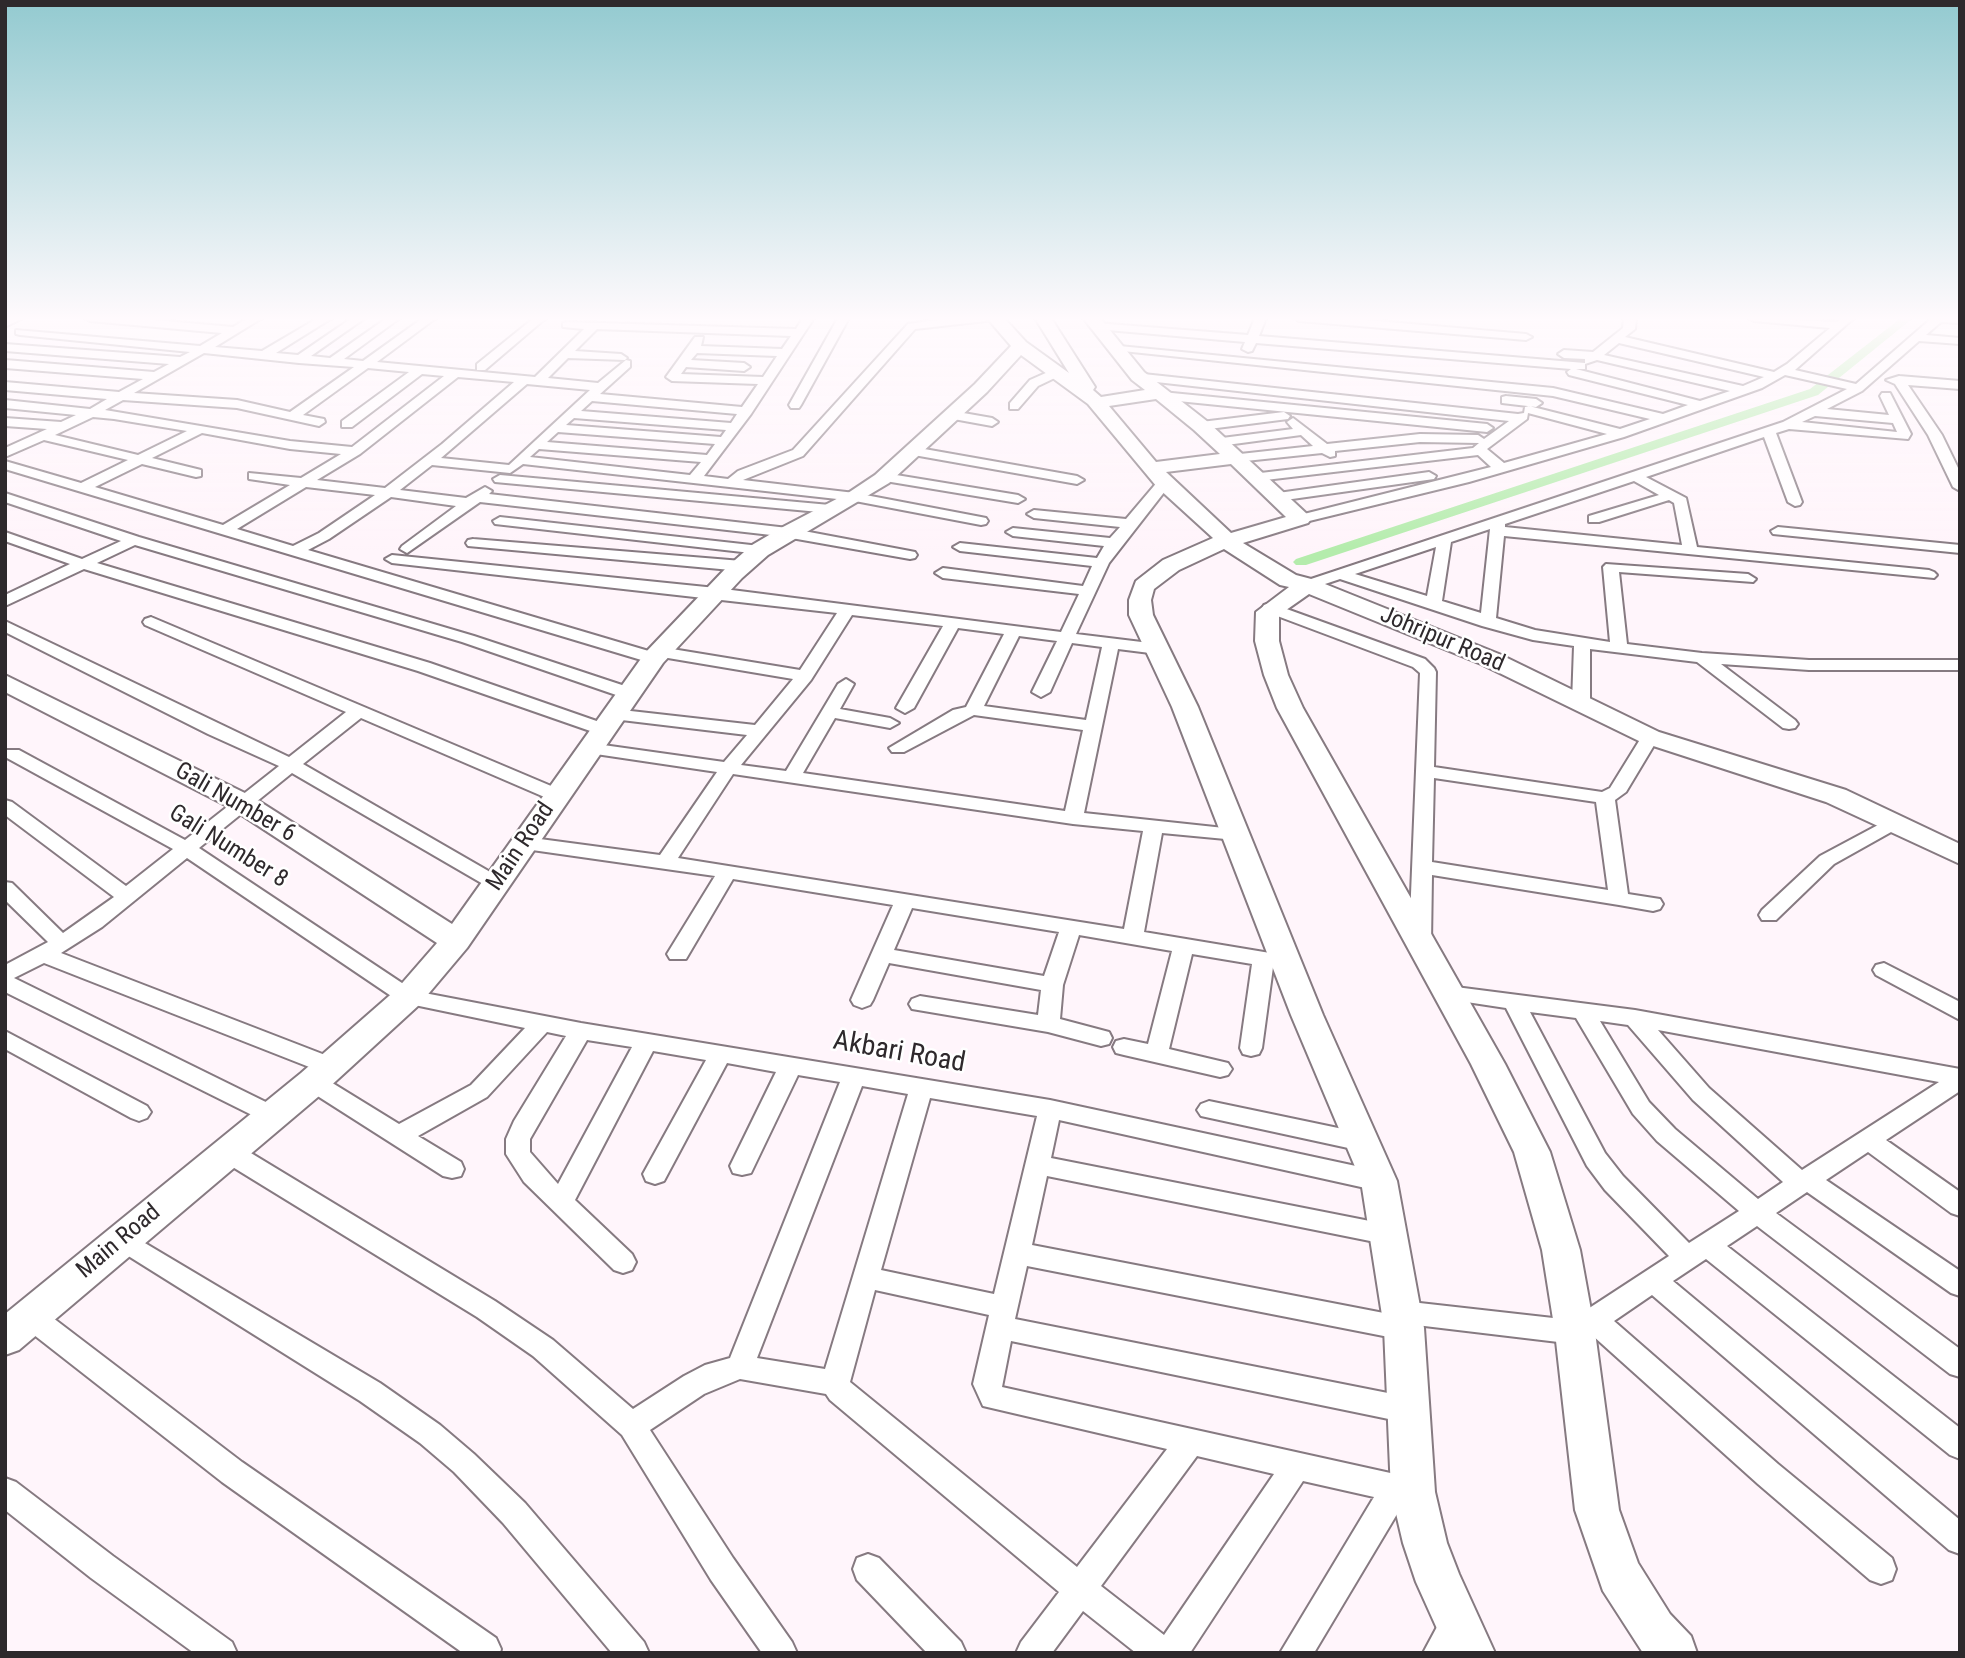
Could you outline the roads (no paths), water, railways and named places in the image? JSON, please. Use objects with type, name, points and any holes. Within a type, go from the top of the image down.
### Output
[{"type":"street","points":[[5,453],[45,436],[120,395]]},
{"type":"street","points":[[125,395],[237,404],[319,422]]},
{"type":"street","points":[[293,416],[321,395]]},
{"type":"street","points":[[347,424],[385,395]]},
{"type":"street","points":[[224,531],[355,451],[427,395]]},
{"type":"street","points":[[293,552],[324,536],[389,492],[512,395]]},
{"type":"street","points":[[695,478],[758,395]]},
{"type":"street","points":[[795,405],[800,395]]},
{"type":"street","points":[[732,482],[743,474],[787,460],[802,450],[850,395]]},
{"type":"street","name":"Main Road","points":[[18,1327],[322,1074],[408,997],[456,941],[601,730],[657,655],[751,558],[787,532],[855,497],[884,477],[971,395]]},
{"type":"street","points":[[1014,406],[1023,395]]},
{"type":"street","name":"Johripur Road","points":[[1088,395],[1158,475],[1243,543],[1292,587],[1490,659],[1650,737],[1836,796],[1960,855]]},
{"type":"street","points":[[1092,395],[1096,401],[1154,395]]},
{"type":"street","points":[[1158,395],[1201,426],[1224,453],[1257,477],[1301,519]]},
{"type":"street","points":[[1160,395],[1291,415],[1502,429]]},
{"type":"street","points":[[1360,395],[1663,418]]},
{"type":"street","points":[[1459,395],[1643,425]]},
{"type":"street","points":[[1459,395],[1533,407],[1622,433]]},
{"type":"street","points":[[1480,451],[1489,439],[1546,395]]},
{"type":"street","points":[[1674,395],[1702,405]]},
{"type":"street","points":[[1717,395],[1724,397]]},
{"type":"street","points":[[1472,1653],[1456,1623],[1405,1490],[1408,1410],[1403,1320],[1379,1181],[1275,960],[1236,834],[1185,707],[1141,615],[1140,600],[1143,586],[1171,565],[1243,543],[1278,526],[1598,440],[1729,395]]},
{"type":"street","points":[[1674,1653],[1654,1630],[1619,1574],[1597,1510],[1584,1326],[1532,1152],[1488,1064],[1290,708],[1276,675],[1267,641],[1266,616],[1292,587],[1343,575],[1444,541],[1497,527],[1635,476],[1788,425],[1844,395]]},
{"type":"street","points":[[1883,395],[1911,399]]},
{"type":"street","points":[[1909,395],[1935,435],[1960,487]]},
{"type":"street","points":[[1788,425],[1903,436],[1905,434],[1886,396]]},
{"type":"street","points":[[407,549],[473,500],[589,397],[747,411]]},
{"type":"street","points":[[5,404],[93,412],[290,445],[355,451]]},
{"type":"street","points":[[1533,407],[1598,440]]},
{"type":"street","points":[[1814,412],[1898,420]]},
{"type":"street","points":[[571,414],[735,427]]},
{"type":"street","points":[[952,415],[992,422]]},
{"type":"street","points":[[1201,426],[1291,415]]},
{"type":"street","points":[[1291,415],[1379,501]]},
{"type":"street","points":[[5,422],[65,426]]},
{"type":"street","points":[[556,428],[725,441]]},
{"type":"street","points":[[83,488],[200,429]]},
{"type":"street","points":[[1041,692],[1101,563],[1131,524],[1158,475],[1180,465],[1305,431]]},
{"type":"street","points":[[1769,432],[1795,502]]},
{"type":"street","points":[[45,436],[196,473]]},
{"type":"street","points":[[1224,453],[1325,448],[1420,438],[1489,439]]},
{"type":"street","points":[[538,445],[709,459]]},
{"type":"street","points":[[913,451],[1077,480]]},
{"type":"street","points":[[1257,477],[1480,451],[1501,468]]},
{"type":"street","points":[[430,461],[510,469],[732,482],[855,497],[981,521]]},
{"type":"street","points":[[5,465],[293,552],[657,655],[805,676]]},
{"type":"street","points":[[510,469],[676,496],[830,509]]},
{"type":"street","points":[[254,476],[787,532],[910,555]]},
{"type":"street","points":[[1278,497],[1429,476]]},
{"type":"street","points":[[1635,476],[1672,495],[1682,505],[1690,551]]},
{"type":"street","points":[[884,477],[1018,499]]},
{"type":"street","points":[[1594,519],[1672,495]]},
{"type":"street","points":[[526,547],[676,496]]},
{"type":"street","points":[[5,497],[134,540],[468,639],[628,693]]},
{"type":"street","points":[[1034,514],[1131,524]]},
{"type":"street","points":[[500,521],[576,530],[751,558]]},
{"type":"street","points":[[1497,527],[1690,551],[1929,575]]},
{"type":"street","points":[[1488,623],[1497,527]]},
{"type":"street","points":[[1778,531],[1960,549]]},
{"type":"street","points":[[1013,532],[1114,543]]},
{"type":"street","points":[[5,536],[83,564],[424,667],[601,730],[727,770],[1073,818],[1236,834]]},
{"type":"street","points":[[5,601],[134,540]]},
{"type":"street","points":[[1433,605],[1444,541]]},
{"type":"street","points":[[473,543],[751,558]]},
{"type":"street","points":[[960,547],[1101,563]]},
{"type":"street","points":[[392,559],[716,593],[1157,649]]},
{"type":"street","points":[[1619,648],[1611,567],[1748,579]]},
{"type":"street","points":[[943,573],[1088,591]]},
{"type":"street","points":[[1343,575],[1488,623],[1533,635],[1619,648],[1702,658],[1809,665],[1960,665]]},
{"type":"street","points":[[1292,587],[1424,667],[1429,676],[1420,944]]},
{"type":"street","points":[[665,862],[727,770],[805,676],[847,610]]},
{"type":"street","points":[[150,622],[556,795]]},
{"type":"street","points":[[905,708],[952,624]]},
{"type":"street","points":[[5,626],[214,730],[290,764],[497,884]]},
{"type":"street","points":[[972,710],[1013,632]]},
{"type":"street","points":[[1581,703],[1582,642]]},
{"type":"street","points":[[1073,818],[1111,644]]},
{"type":"street","points":[[1702,658],[1790,724]]},
{"type":"street","name":"Gali Number 6","points":[[5,681],[241,802],[456,941]]},
{"type":"street","points":[[791,779],[846,684]]},
{"type":"street","points":[[898,748],[972,710],[1093,726]]},
{"type":"street","points":[[5,974],[52,949],[131,893],[184,847],[357,712]]},
{"type":"street","points":[[830,712],[890,723]]},
{"type":"street","points":[[601,730],[759,732]]},
{"type":"street","points":[[1426,771],[1605,798],[1616,792],[1650,737]]},
{"type":"street","name":"Gali Number 8","points":[[13,754],[184,847],[408,997]]},
{"type":"street","points":[[1605,798],[1619,899]]},
{"type":"street","points":[[5,806],[122,893],[131,893]]},
{"type":"street","points":[[1769,915],[1827,860],[1893,823]]},
{"type":"street","points":[[1133,937],[1154,826]]},
{"type":"street","points":[[525,843],[665,862],[1275,960]]},
{"type":"street","points":[[1423,867],[1653,904]]},
{"type":"street","points":[[678,954],[727,873]]},
{"type":"street","points":[[5,888],[52,949],[322,1074],[400,1135],[452,1169]]},
{"type":"street","points":[[862,1000],[905,901]]},
{"type":"street","points":[[1048,1024],[1052,985],[1070,928]]},
{"type":"street","points":[[1157,1053],[1184,946]]},
{"type":"street","points":[[883,955],[1052,985]]},
{"type":"street","points":[[1251,1048],[1275,960]]},
{"type":"street","points":[[1884,970],[1960,1012]]},
{"type":"street","points":[[5,983],[272,1115]]},
{"type":"street","points":[[1448,993],[1635,1018],[1960,1078]]},
{"type":"street","name":"Akbari Road","points":[[408,997],[581,1031],[1050,1109],[1379,1181]]},
{"type":"street","points":[[1514,1002],[1596,1158],[1614,1183],[1696,1250],[1960,1446]]},
{"type":"street","points":[[920,1004],[1048,1024],[1101,1038]]},
{"type":"street","points":[[1583,1011],[1641,1108],[1666,1135],[1756,1211],[1960,1365]]},
{"type":"street","points":[[1635,1018],[1701,1094],[1803,1181],[1960,1285]]},
{"type":"street","points":[[400,1135],[479,1091],[543,1023]]},
{"type":"street","points":[[581,1031],[526,1121],[518,1139],[518,1154],[533,1175],[623,1262]]},
{"type":"street","points":[[5,1039],[139,1112]]},
{"type":"street","points":[[561,1202],[647,1041]]},
{"type":"street","points":[[1124,1047],[1220,1069]]},
{"type":"street","points":[[655,1174],[721,1053]]},
{"type":"street","points":[[742,1166],[791,1065]]},
{"type":"street","points":[[740,1367],[854,1076]]},
{"type":"street","points":[[1017,1253],[1403,1320],[1440,1317],[1531,1327],[1584,1326],[1960,1078]]},
{"type":"street","points":[[921,1088],[835,1383],[840,1391],[1078,1588],[1162,1653]]},
{"type":"street","points":[[1050,1109],[988,1384],[993,1397],[1405,1490]]},
{"type":"street","points":[[1209,1110],[1362,1142]]},
{"type":"street","points":[[1868,1139],[1960,1206]]},
{"type":"street","points":[[227,1151],[486,1309],[543,1348],[632,1426],[722,1569],[781,1653]]},
{"type":"street","points":[[1039,1165],[1390,1235]]},
{"type":"street","points":[[123,1240],[370,1392],[430,1434],[464,1462],[514,1513],[633,1653]]},
{"type":"street","points":[[865,1277],[1003,1317],[1408,1410]]},
{"type":"street","points":[[1652,1279],[1960,1540]]},
{"type":"street","points":[[1584,1326],[1881,1569]]},
{"type":"street","points":[[18,1327],[232,1472],[485,1649]]},
{"type":"street","points":[[632,1426],[705,1379],[740,1367],[835,1383]]},
{"type":"street","points":[[1032,1653],[1078,1588],[1190,1442]]},
{"type":"street","points":[[1171,1653],[1297,1465]]},
{"type":"street","points":[[1296,1653],[1405,1490]]},
{"type":"street","points":[[5,1492],[102,1567],[221,1653]]},
{"type":"street","points":[[868,1569],[950,1653]]},
{"type":"street","points":[[1439,1653],[1456,1623]]},
{"type":"waterway","points":[[1301,562],[1804,395]]}]
